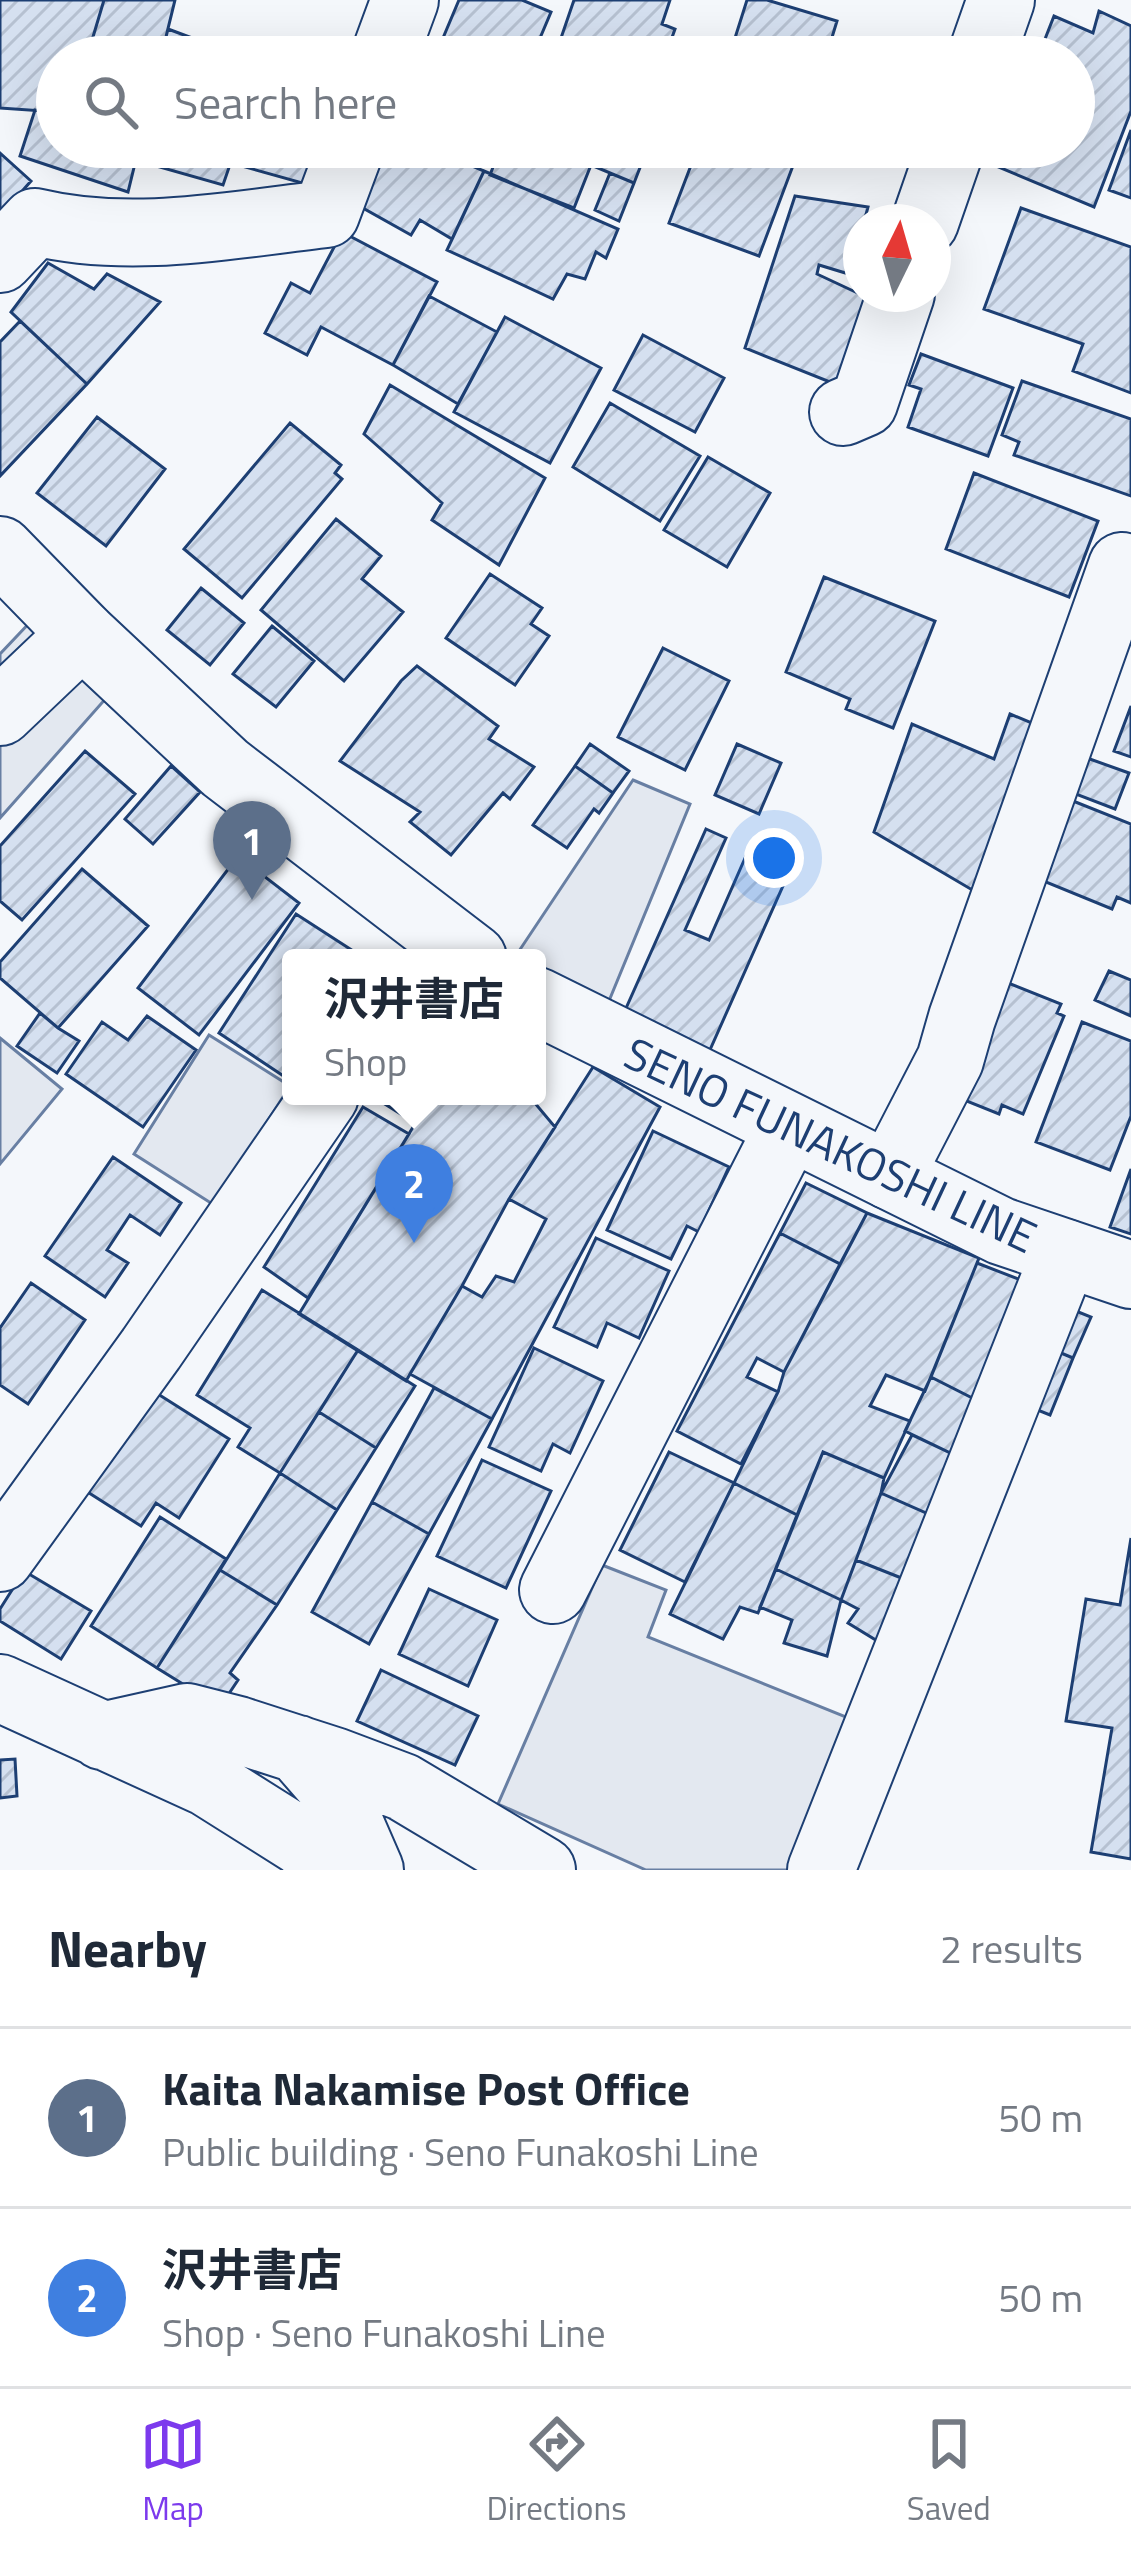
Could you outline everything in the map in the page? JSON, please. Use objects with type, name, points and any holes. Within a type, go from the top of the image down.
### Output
[{"type":"street","points":[[392,36],[405,0]]},
{"type":"street","points":[[989,36],[1001,0]]},
{"type":"street","points":[[0,259],[34,222],[72,231],[188,232],[326,214],[343,168]]},
{"type":"street","points":[[931,204],[944,168]]},
{"type":"street","points":[[843,412],[864,403],[895,312]]},
{"type":"street","points":[[0,550],[225,767],[440,948]]},
{"type":"street","points":[[890,1176],[950,1060],[1122,566]]},
{"type":"street","points":[[0,712],[82,634]]},
{"type":"street","name":"SENO FUNAKOSHI LINE","points":[[546,1006],[1001,1231],[1131,1275]]},
{"type":"street","points":[[0,1558],[319,1105]]},
{"type":"street","points":[[554,1590],[789,1127]]},
{"type":"street","points":[[820,1870],[1065,1253]]},
{"type":"street","points":[[0,1688],[208,1783],[308,1846],[321,1870]]},
{"type":"street","points":[[102,1736],[187,1717],[298,1749],[403,1787],[542,1870]]},
{"type":"street","points":[[298,1749],[337,1794],[370,1870]]},
{"type":"shaded area","points":[[35,617],[116,687],[0,818],[0,654]]},
{"type":"shaded area","points":[[633,780],[690,804],[604,1013],[546,976],[546,949],[520,949]]},
{"type":"shaded area","points":[[209,1035],[282,1081],[282,1099],[214,1205],[134,1154]]},
{"type":"shaded area","points":[[0,1038],[62,1089],[0,1164]]},
{"type":"shaded area","points":[[602,1565],[666,1590],[648,1637],[861,1723],[802,1870],[646,1870],[498,1804]]},
{"type":"building","points":[[0,0],[104,0],[93,36],[36,36],[36,111],[0,108]]},
{"type":"building","points":[[104,0],[175,0],[166,36],[93,36]]},
{"type":"building","points":[[459,0],[522,0],[551,12],[541,36],[444,36]]},
{"type":"building","points":[[574,0],[670,0],[662,24],[675,29],[672,36],[562,36]]},
{"type":"building","points":[[747,0],[767,0],[837,21],[832,36],[736,36]]},
{"type":"building","points":[[1099,11],[1131,26],[1131,111],[1094,207],[1001,168],[1095,168],[1095,36],[1046,36],[1054,16],[1093,33]]},
{"type":"building","points":[[35,110],[36,110],[36,161],[20,156]]},
{"type":"building","points":[[1131,130],[1131,198],[1109,190]]},
{"type":"building","points":[[0,153],[31,181],[0,216]]},
{"type":"building","points":[[56,168],[134,168],[128,192]]},
{"type":"building","points":[[163,168],[229,168],[223,185]]},
{"type":"building","points":[[249,168],[320,168],[313,186]]},
{"type":"building","points":[[368,168],[484,171],[452,239],[420,220],[411,235],[354,203]]},
{"type":"building","points":[[493,168],[590,168],[574,208],[490,175]]},
{"type":"building","points":[[598,168],[640,168],[634,183]]},
{"type":"building","points":[[690,168],[792,168],[759,256],[669,223]]},
{"type":"building","points":[[484,171],[618,229],[606,258],[596,252],[585,279],[567,274],[553,299],[447,250]]},
{"type":"building","points":[[610,173],[634,183],[619,221],[595,210]]},
{"type":"building","points":[[795,196],[848,204],[843,204],[843,272],[819,265],[817,274],[843,286],[843,312],[878,312],[850,390],[745,348]]},
{"type":"building","points":[[1021,208],[1131,247],[1131,393],[1073,371],[1083,344],[984,309]]},
{"type":"building","points":[[342,232],[437,282],[393,365],[321,327],[307,355],[265,333],[291,283],[310,293]]},
{"type":"building","points":[[48,263],[94,289],[107,274],[160,302],[87,384],[11,312]]},
{"type":"building","points":[[429,296],[497,332],[458,404],[393,365]]},
{"type":"building","points":[[505,317],[601,368],[550,463],[454,412]]},
{"type":"building","points":[[20,321],[87,384],[0,476],[0,342]]},
{"type":"building","points":[[643,335],[724,378],[695,432],[614,390]]},
{"type":"building","points":[[921,354],[1013,388],[988,456],[908,427],[921,389],[909,385]]},
{"type":"building","points":[[1022,381],[1131,419],[1131,496],[1014,455],[1019,442],[1002,435]]},
{"type":"building","points":[[390,385],[545,478],[499,565],[432,520],[442,503],[364,434]]},
{"type":"building","points":[[610,403],[700,456],[660,521],[573,467]]},
{"type":"building","points":[[97,417],[165,469],[106,546],[37,493]]},
{"type":"building","points":[[290,423],[341,465],[335,473],[342,479],[242,598],[184,549]]},
{"type":"building","points":[[708,457],[770,493],[727,567],[664,530]]},
{"type":"building","points":[[974,473],[1098,521],[1069,597],[946,549]]},
{"type":"building","points":[[336,519],[381,556],[362,579],[403,612],[344,681],[261,610]]},
{"type":"building","points":[[490,574],[542,608],[531,624],[549,636],[515,685],[446,638]]},
{"type":"building","points":[[824,577],[935,621],[893,728],[846,709],[850,699],[786,672]]},
{"type":"building","points":[[201,588],[244,623],[210,665],[167,630]]},
{"type":"building","points":[[272,626],[314,661],[276,707],[233,674]]},
{"type":"building","points":[[663,648],[729,681],[685,770],[618,737]]},
{"type":"building","points":[[417,666],[498,726],[489,739],[534,767],[510,799],[503,793],[451,855],[410,822],[420,812],[340,761]]},
{"type":"building","points":[[1131,706],[1131,757],[1114,751]]},
{"type":"building","points":[[1010,714],[1051,731],[974,891],[874,832],[912,724],[994,759]]},
{"type":"building","points":[[590,744],[629,771],[613,793],[575,766]]},
{"type":"building","points":[[737,744],[781,763],[759,814],[715,795]]},
{"type":"building","points":[[85,751],[135,794],[22,920],[0,901],[0,846]]},
{"type":"building","points":[[1087,758],[1129,773],[1115,809],[1073,793]]},
{"type":"building","points":[[171,766],[200,792],[153,844],[125,819]]},
{"type":"building","points":[[575,766],[613,793],[599,813],[594,809],[567,848],[533,825]]},
{"type":"building","points":[[1068,799],[1131,824],[1131,903],[1117,897],[1112,909],[1036,878]]},
{"type":"building","points":[[706,829],[726,838],[685,930],[709,940],[753,840],[795,859],[709,1052],[623,1015]]},
{"type":"building","points":[[238,856],[299,903],[199,1035],[138,988]]},
{"type":"building","points":[[82,869],[148,926],[58,1028],[0,978],[0,962]]},
{"type":"building","points":[[296,914],[350,949],[282,949],[282,1075],[219,1033]]},
{"type":"building","points":[[1109,971],[1131,980],[1131,1016],[1095,1000]]},
{"type":"building","points":[[993,977],[1061,1004],[1057,1013],[1064,1016],[1023,1114],[1002,1105],[999,1114],[949,1094]]},
{"type":"building","points":[[40,1013],[79,1041],[57,1073],[17,1046]]},
{"type":"building","points":[[147,1016],[196,1050],[143,1127],[66,1074],[102,1022],[128,1040]]},
{"type":"building","points":[[1082,1022],[1131,1041],[1131,1116],[1110,1170],[1036,1142]]},
{"type":"building","points":[[593,1067],[660,1107],[492,1419],[410,1374],[462,1286],[482,1297],[496,1276],[514,1282],[546,1219],[509,1199]]},
{"type":"building","points":[[386,1105],[426,1105],[415,1123]]},
{"type":"building","points":[[427,1105],[537,1105],[555,1127],[406,1381],[299,1314]]},
{"type":"building","points":[[363,1107],[409,1134],[308,1298],[264,1267]]},
{"type":"building","points":[[653,1131],[729,1167],[699,1232],[687,1226],[671,1259],[607,1230]]},
{"type":"building","points":[[113,1157],[181,1203],[160,1235],[130,1215],[107,1250],[128,1263],[105,1297],[45,1256]]},
{"type":"building","points":[[1131,1169],[1131,1234],[1110,1227]]},
{"type":"building","points":[[806,1183],[867,1213],[840,1264],[780,1233]]},
{"type":"building","points":[[867,1213],[979,1258],[925,1391],[886,1375],[870,1406],[910,1421],[884,1478],[823,1452],[797,1515],[734,1483],[784,1372]]},
{"type":"building","points":[[780,1233],[840,1264],[784,1372],[757,1358],[747,1377],[778,1392],[741,1464],[677,1431]]},
{"type":"building","points":[[596,1238],[669,1271],[639,1338],[607,1323],[597,1347],[554,1327]]},
{"type":"building","points":[[977,1263],[1031,1284],[984,1404],[931,1377]]},
{"type":"building","points":[[31,1283],[85,1320],[28,1404],[0,1385],[0,1328]]},
{"type":"building","points":[[262,1290],[358,1350],[280,1473],[238,1447],[250,1428],[197,1395]]},
{"type":"building","points":[[1066,1307],[1091,1317],[1073,1358],[1049,1348]]},
{"type":"building","points":[[534,1348],[603,1381],[570,1453],[553,1444],[541,1471],[489,1447]]},
{"type":"building","points":[[1049,1348],[1073,1358],[1050,1415],[1025,1405]]},
{"type":"building","points":[[358,1350],[415,1386],[376,1448],[319,1412]]},
{"type":"building","points":[[931,1377],[984,1404],[965,1460],[905,1431]]},
{"type":"building","points":[[434,1388],[492,1419],[429,1534],[372,1502]]},
{"type":"building","points":[[150,1389],[229,1439],[179,1518],[156,1503],[141,1526],[86,1491]]},
{"type":"building","points":[[319,1412],[376,1448],[337,1510],[280,1473]]},
{"type":"building","points":[[912,1435],[965,1460],[942,1520],[881,1493]]},
{"type":"building","points":[[669,1452],[734,1483],[685,1582],[620,1550]]},
{"type":"building","points":[[823,1452],[884,1478],[841,1600],[776,1569]]},
{"type":"building","points":[[482,1460],[551,1491],[506,1588],[437,1556]]},
{"type":"building","points":[[280,1473],[337,1510],[277,1605],[220,1570]]},
{"type":"building","points":[[734,1483],[797,1515],[758,1613],[740,1607],[723,1639],[670,1614]]},
{"type":"building","points":[[881,1493],[942,1520],[914,1583],[856,1560]]},
{"type":"building","points":[[372,1502],[429,1534],[369,1644],[312,1612]]},
{"type":"building","points":[[160,1517],[226,1559],[157,1668],[91,1626]]},
{"type":"building","points":[[1131,1538],[1131,1859],[1091,1852],[1112,1728],[1066,1721],[1086,1599],[1120,1605]]},
{"type":"building","points":[[856,1560],[914,1583],[884,1645],[848,1623],[858,1609],[841,1600]]},
{"type":"building","points":[[776,1569],[841,1600],[827,1656],[784,1643],[792,1620],[760,1607]]},
{"type":"building","points":[[220,1570],[277,1605],[230,1673],[238,1680],[220,1707],[157,1668]]},
{"type":"building","points":[[24,1571],[91,1611],[61,1659],[0,1621],[0,1609]]},
{"type":"building","points":[[429,1589],[497,1620],[468,1686],[399,1654]]},
{"type":"building","points":[[381,1670],[478,1716],[455,1765],[357,1721]]},
{"type":"building","points":[[15,1759],[17,1796],[0,1798],[0,1760]]},
{"type":"place","name":"Kaita Nakamise Post Office","points":[[252,900]]},
{"type":"place","name":"沢井書店","points":[[414,1243]]}]
